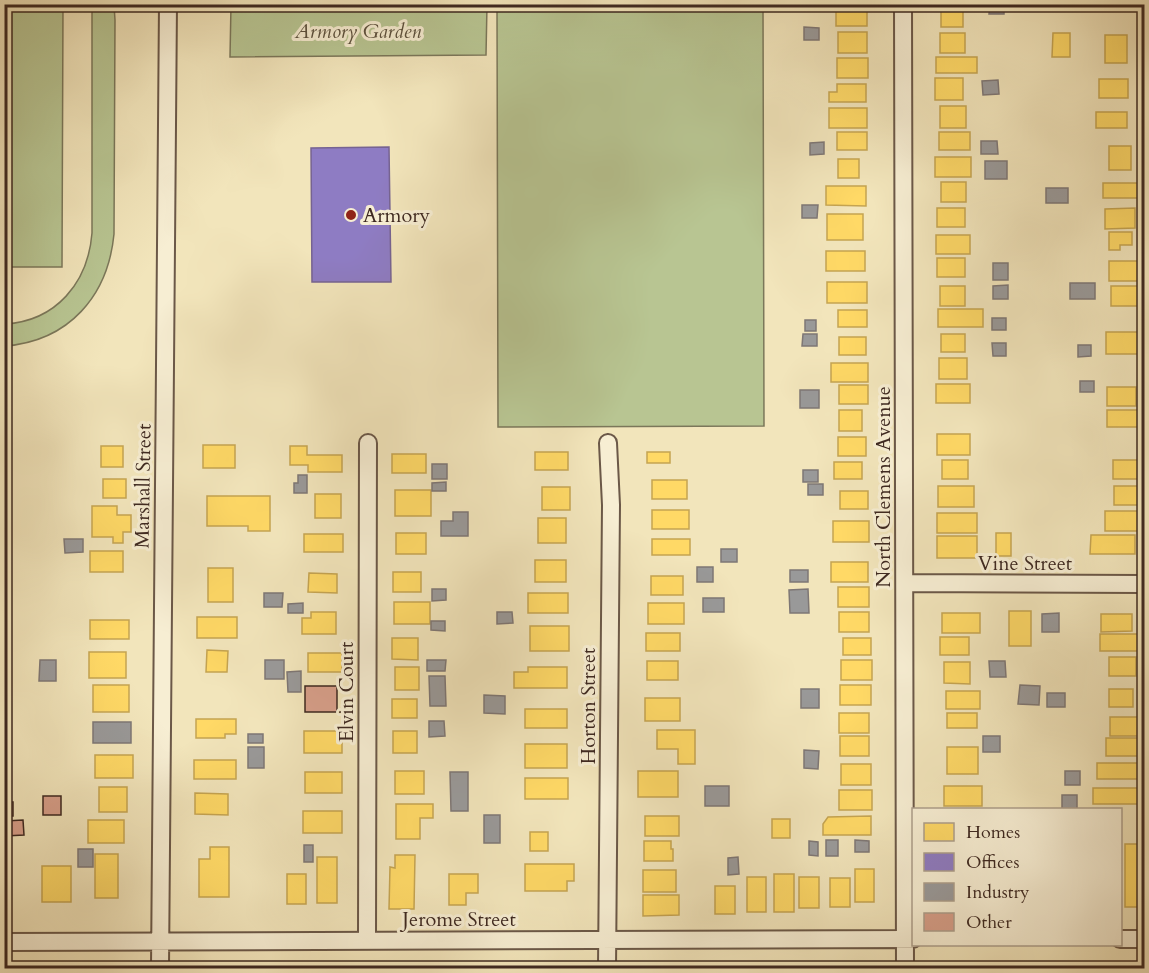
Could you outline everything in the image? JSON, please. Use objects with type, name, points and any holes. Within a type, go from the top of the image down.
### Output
[{"type":"street","name":"Marshall Street","points":[[160,969],[168,4]]},
{"type":"street","name":"North Clemens Avenue","points":[[903,4],[909,939],[904,969]]},
{"type":"street","name":"Elvin Court","points":[[367,940],[368,443]]},
{"type":"street","name":"Horton Street","points":[[607,969],[611,505],[608,443]]},
{"type":"street","name":"Vine Street","points":[[905,583],[1144,584]]},
{"type":"street","name":"Jerome Street","points":[[4,942],[909,939]]},
{"type":"street","points":[[1122,939],[1144,939]]},
{"type":"green space","points":[[5,4],[63,5],[62,267],[5,267]]},
{"type":"green space","points":[[92,5],[114,5],[114,234],[110,256],[94,295],[66,325],[28,342],[5,346],[5,324],[40,316],[54,307],[76,283],[89,251],[92,233]]},
{"type":"green space","name":"Armory Garden","points":[[231,5],[487,5],[486,55],[230,57]]},
{"type":"green space","points":[[497,5],[763,5],[764,426],[498,427]]},
{"type":"building: Homes","points":[[836,8],[867,8],[867,26],[836,26]]},
{"type":"building: Homes","points":[[941,8],[963,8],[963,27],[941,27]]},
{"type":"building: Homes","points":[[838,32],[867,32],[867,53],[838,53]]},
{"type":"building: Homes","points":[[940,33],[965,33],[965,53],[940,53]]},
{"type":"building: Homes","points":[[1053,33],[1070,33],[1070,57],[1052,57]]},
{"type":"building: Homes","points":[[1105,35],[1127,35],[1127,63],[1105,63]]},
{"type":"building: Homes","points":[[936,57],[977,57],[977,73],[936,73]]},
{"type":"building: Homes","points":[[837,58],[868,58],[868,78],[837,78]]},
{"type":"building: Homes","points":[[935,78],[963,78],[963,100],[935,100]]},
{"type":"building: Homes","points":[[1099,79],[1128,79],[1128,98],[1099,98]]},
{"type":"building: Homes","points":[[837,84],[866,84],[866,102],[829,102],[829,92],[837,92]]},
{"type":"building: Homes","points":[[940,106],[966,106],[966,128],[940,128]]},
{"type":"building: Homes","points":[[829,108],[867,108],[867,128],[829,128]]},
{"type":"building: Homes","points":[[1096,112],[1127,112],[1127,128],[1096,128]]},
{"type":"building: Homes","points":[[837,132],[867,132],[867,150],[837,150]]},
{"type":"building: Homes","points":[[939,132],[970,132],[970,150],[939,150]]},
{"type":"building: Homes","points":[[1109,146],[1131,146],[1131,170],[1109,170]]},
{"type":"building: Homes","points":[[935,157],[971,157],[971,177],[935,177]]},
{"type":"building: Homes","points":[[838,159],[859,159],[859,178],[838,178]]},
{"type":"building: Homes","points":[[941,182],[966,182],[966,202],[941,202]]},
{"type":"building: Homes","points":[[1103,183],[1139,183],[1139,198],[1103,198]]},
{"type":"building: Homes","points":[[826,186],[866,186],[866,206],[826,205]]},
{"type":"building: Homes","points":[[937,208],[965,208],[965,227],[937,227]]},
{"type":"building: Homes","points":[[1135,208],[1135,228],[1105,229],[1105,209]]},
{"type":"building: Homes","points":[[827,214],[863,214],[863,240],[827,240]]},
{"type":"building: Homes","points":[[1109,232],[1132,232],[1132,245],[1120,245],[1120,250],[1109,250]]},
{"type":"building: Homes","points":[[936,235],[970,235],[970,254],[936,254]]},
{"type":"building: Homes","points":[[826,251],[865,251],[865,271],[826,271]]},
{"type":"building: Homes","points":[[937,258],[965,258],[965,277],[937,277]]},
{"type":"building: Homes","points":[[1109,261],[1138,261],[1138,281],[1109,281]]},
{"type":"building: Homes","points":[[827,282],[867,282],[867,303],[827,303]]},
{"type":"building: Homes","points":[[940,286],[965,286],[965,306],[940,306]]},
{"type":"building: Homes","points":[[1111,286],[1139,286],[1139,306],[1111,306]]},
{"type":"building: Homes","points":[[938,309],[983,309],[983,327],[938,327]]},
{"type":"building: Homes","points":[[838,310],[867,310],[867,327],[838,327]]},
{"type":"building: Homes","points":[[1106,332],[1140,332],[1140,354],[1106,354]]},
{"type":"building: Homes","points":[[941,334],[965,334],[965,352],[941,352]]},
{"type":"building: Homes","points":[[839,337],[866,337],[866,355],[839,355]]},
{"type":"building: Homes","points":[[939,358],[967,358],[967,379],[939,379]]},
{"type":"building: Homes","points":[[831,363],[868,363],[868,382],[831,382]]},
{"type":"building: Homes","points":[[936,384],[970,384],[970,403],[936,403]]},
{"type":"building: Homes","points":[[839,385],[868,385],[868,404],[839,404]]},
{"type":"building: Homes","points":[[1107,387],[1136,387],[1136,406],[1107,406]]},
{"type":"building: Homes","points":[[839,410],[862,410],[862,431],[839,431]]},
{"type":"building: Homes","points":[[1107,410],[1138,410],[1138,427],[1107,427]]},
{"type":"building: Homes","points":[[937,434],[970,434],[970,455],[937,455]]},
{"type":"building: Homes","points":[[838,437],[866,437],[866,456],[838,456]]},
{"type":"building: Homes","points":[[203,445],[235,445],[235,468],[203,468]]},
{"type":"building: Homes","points":[[101,446],[123,446],[123,467],[101,467]]},
{"type":"building: Homes","points":[[290,446],[307,446],[307,455],[342,455],[342,472],[308,472],[308,465],[290,465]]},
{"type":"building: Homes","points":[[535,452],[568,452],[568,470],[535,470]]},
{"type":"building: Homes","points":[[647,452],[670,452],[670,463],[647,463]]},
{"type":"building: Homes","points":[[392,454],[426,454],[426,473],[392,473]]},
{"type":"building: Homes","points":[[942,460],[968,460],[968,479],[942,479]]},
{"type":"building: Homes","points":[[1113,460],[1140,460],[1140,479],[1113,479]]},
{"type":"building: Homes","points":[[834,462],[862,462],[862,479],[834,479]]},
{"type":"building: Homes","points":[[103,479],[126,479],[126,498],[103,498]]},
{"type":"building: Homes","points":[[652,480],[687,480],[687,499],[652,499]]},
{"type":"building: Homes","points":[[938,486],[974,486],[974,507],[938,507]]},
{"type":"building: Homes","points":[[1114,486],[1140,486],[1140,505],[1114,505]]},
{"type":"building: Homes","points":[[542,487],[570,487],[570,510],[542,510]]},
{"type":"building: Homes","points":[[395,490],[431,490],[431,516],[395,516]]},
{"type":"building: Homes","points":[[840,491],[868,491],[868,509],[840,509]]},
{"type":"building: Homes","points":[[315,494],[341,494],[341,518],[315,518]]},
{"type":"building: Homes","points":[[207,496],[270,496],[270,531],[248,531],[248,526],[207,526]]},
{"type":"building: Homes","points":[[92,506],[117,506],[117,515],[131,515],[131,532],[123,532],[123,543],[113,543],[113,537],[92,537]]},
{"type":"building: Homes","points":[[652,510],[689,510],[689,529],[652,529]]},
{"type":"building: Homes","points":[[1105,511],[1140,511],[1140,531],[1105,531]]},
{"type":"building: Homes","points":[[937,513],[977,513],[977,533],[937,533]]},
{"type":"building: Homes","points":[[538,518],[566,518],[566,543],[538,543]]},
{"type":"building: Homes","points":[[833,521],[869,521],[869,542],[833,542]]},
{"type":"building: Homes","points":[[396,533],[426,533],[426,554],[396,554]]},
{"type":"building: Homes","points":[[996,533],[1011,533],[1011,556],[996,556]]},
{"type":"building: Homes","points":[[304,534],[343,534],[343,552],[304,552]]},
{"type":"building: Homes","points":[[1091,535],[1135,535],[1135,554],[1090,554]]},
{"type":"building: Homes","points":[[937,536],[977,536],[977,558],[937,558]]},
{"type":"building: Homes","points":[[652,539],[690,539],[690,555],[652,555]]},
{"type":"building: Homes","points":[[90,551],[123,551],[123,572],[90,572]]},
{"type":"building: Homes","points":[[535,560],[566,560],[566,582],[535,582]]},
{"type":"building: Homes","points":[[831,562],[868,562],[868,582],[831,582]]},
{"type":"building: Homes","points":[[208,568],[233,568],[233,602],[208,602]]},
{"type":"building: Homes","points":[[393,572],[421,572],[421,592],[393,592]]},
{"type":"building: Homes","points":[[309,573],[337,574],[337,593],[308,592]]},
{"type":"building: Homes","points":[[651,576],[683,576],[683,595],[651,595]]},
{"type":"building: Homes","points":[[838,587],[869,587],[869,607],[838,607]]},
{"type":"building: Homes","points":[[528,593],[568,593],[568,613],[528,613]]},
{"type":"building: Homes","points":[[394,602],[430,602],[430,624],[394,624]]},
{"type":"building: Homes","points":[[648,603],[684,603],[684,624],[648,624]]},
{"type":"building: Homes","points":[[1009,611],[1031,611],[1031,646],[1009,646]]},
{"type":"building: Homes","points":[[311,612],[336,612],[336,634],[302,634],[302,618],[311,618]]},
{"type":"building: Homes","points":[[839,612],[869,612],[869,632],[839,632]]},
{"type":"building: Homes","points":[[942,613],[980,613],[980,633],[942,633]]},
{"type":"building: Homes","points":[[1101,614],[1132,614],[1132,631],[1101,632]]},
{"type":"building: Homes","points":[[197,617],[237,617],[237,638],[197,638]]},
{"type":"building: Homes","points":[[90,620],[129,620],[129,639],[90,639]]},
{"type":"building: Homes","points":[[530,626],[569,626],[569,651],[530,651]]},
{"type":"building: Homes","points":[[646,633],[680,633],[680,651],[646,651]]},
{"type":"building: Homes","points":[[1100,634],[1138,634],[1138,651],[1100,651]]},
{"type":"building: Homes","points":[[940,637],[969,637],[969,655],[940,655]]},
{"type":"building: Homes","points":[[392,638],[418,638],[418,660],[392,659]]},
{"type":"building: Homes","points":[[843,638],[871,638],[871,655],[843,655]]},
{"type":"building: Homes","points":[[207,650],[228,651],[227,672],[206,672]]},
{"type":"building: Homes","points":[[89,652],[126,652],[126,678],[89,678]]},
{"type":"building: Homes","points":[[308,653],[342,653],[342,672],[308,672]]},
{"type":"building: Homes","points":[[1109,657],[1136,657],[1136,676],[1109,676]]},
{"type":"building: Homes","points":[[841,660],[872,660],[872,680],[841,680]]},
{"type":"building: Homes","points":[[647,661],[678,661],[678,680],[647,680]]},
{"type":"building: Homes","points":[[944,662],[970,662],[970,684],[944,683]]},
{"type":"building: Homes","points":[[395,667],[419,667],[419,690],[395,690]]},
{"type":"building: Homes","points":[[528,667],[567,667],[567,688],[514,688],[514,672],[528,672]]},
{"type":"building: Homes","points":[[93,685],[129,685],[129,712],[93,712]]},
{"type":"building: Homes","points":[[840,685],[871,685],[871,705],[840,705]]},
{"type":"building: Homes","points":[[1109,689],[1133,689],[1133,707],[1109,707]]},
{"type":"building: Homes","points":[[946,691],[980,691],[980,709],[946,709]]},
{"type":"building: Homes","points":[[645,698],[680,698],[680,721],[645,721]]},
{"type":"building: Homes","points":[[392,699],[417,699],[417,718],[392,718]]},
{"type":"building: Homes","points":[[525,709],[567,709],[567,728],[525,728]]},
{"type":"building: Homes","points":[[839,713],[869,713],[869,733],[839,733]]},
{"type":"building: Homes","points":[[947,713],[977,713],[977,728],[947,728]]},
{"type":"building: Homes","points":[[1110,717],[1140,717],[1140,736],[1110,736]]},
{"type":"building: Homes","points":[[196,719],[236,719],[236,734],[225,734],[225,738],[196,738]]},
{"type":"building: Homes","points":[[657,730],[695,730],[695,764],[678,764],[678,749],[657,749]]},
{"type":"building: Homes","points":[[304,731],[342,731],[342,753],[304,753]]},
{"type":"building: Homes","points":[[393,731],[417,731],[417,753],[393,753]]},
{"type":"building: Homes","points":[[840,736],[869,736],[869,756],[840,756]]},
{"type":"building: Homes","points":[[1106,738],[1138,738],[1138,756],[1106,756]]},
{"type":"building: Homes","points":[[525,744],[567,744],[567,768],[525,768]]},
{"type":"building: Homes","points":[[947,747],[978,747],[978,774],[947,774]]},
{"type":"building: Homes","points":[[95,755],[133,755],[133,778],[95,778]]},
{"type":"building: Homes","points":[[194,760],[236,760],[236,779],[194,779]]},
{"type":"building: Homes","points":[[1097,763],[1139,763],[1139,779],[1097,779]]},
{"type":"building: Homes","points":[[841,764],[871,764],[871,785],[841,785]]},
{"type":"building: Homes","points":[[395,771],[424,771],[424,794],[395,794]]},
{"type":"building: Homes","points":[[638,771],[678,771],[678,797],[638,797]]},
{"type":"building: Homes","points":[[305,772],[342,772],[342,793],[305,793]]},
{"type":"building: Homes","points":[[525,778],[568,778],[568,799],[525,799]]},
{"type":"building: Homes","points":[[944,786],[982,786],[982,806],[944,806]]},
{"type":"building: Homes","points":[[99,787],[127,787],[127,812],[99,812]]},
{"type":"building: Homes","points":[[1093,788],[1139,788],[1139,804],[1093,804]]},
{"type":"building: Homes","points":[[839,790],[872,790],[872,810],[839,810]]},
{"type":"building: Homes","points":[[195,793],[228,794],[228,815],[195,814]]},
{"type":"building: Homes","points":[[396,804],[433,804],[433,818],[420,818],[420,839],[396,839]]},
{"type":"building: Homes","points":[[303,811],[342,811],[342,833],[303,833]]},
{"type":"building: Homes","points":[[645,816],[679,816],[679,836],[645,836]]},
{"type":"building: Homes","points":[[871,816],[871,835],[823,835],[823,824],[828,817]]},
{"type":"building: Homes","points":[[772,819],[790,819],[790,838],[772,838]]},
{"type":"building: Homes","points":[[88,820],[124,820],[124,843],[88,843]]},
{"type":"building: Homes","points":[[530,832],[548,832],[548,851],[530,851]]},
{"type":"building: Homes","points":[[644,841],[671,841],[673,861],[644,861]]},
{"type":"building: Homes","points":[[1125,844],[1144,844],[1144,907],[1125,907]]},
{"type":"building: Homes","points":[[210,847],[229,847],[229,897],[199,897],[199,859],[210,859]]},
{"type":"building: Homes","points":[[95,854],[118,854],[118,898],[95,898]]},
{"type":"building: Homes","points":[[395,855],[415,855],[414,909],[389,909],[390,867],[395,868]]},
{"type":"building: Homes","points":[[317,857],[337,857],[337,903],[317,903]]},
{"type":"building: Homes","points":[[525,864],[574,864],[574,881],[567,881],[567,891],[525,891]]},
{"type":"building: Homes","points":[[42,866],[71,866],[71,902],[42,902]]},
{"type":"building: Homes","points":[[855,869],[874,869],[874,902],[855,902]]},
{"type":"building: Homes","points":[[643,870],[676,870],[676,892],[643,892]]},
{"type":"building: Homes","points":[[287,874],[306,874],[306,904],[287,904]]},
{"type":"building: Homes","points":[[449,874],[478,874],[478,893],[466,893],[466,905],[449,905]]},
{"type":"building: Homes","points":[[774,874],[794,874],[794,912],[774,912]]},
{"type":"building: Homes","points":[[747,877],[766,877],[766,912],[747,912]]},
{"type":"building: Homes","points":[[799,877],[819,877],[819,908],[799,908]]},
{"type":"building: Homes","points":[[830,878],[850,878],[850,907],[830,907]]},
{"type":"building: Homes","points":[[715,886],[735,886],[735,914],[715,914]]},
{"type":"building: Homes","points":[[643,895],[679,895],[679,915],[643,916]]},
{"type":"building: Homes","points":[[938,965],[973,965],[973,968],[938,968]]},
{"type":"building: Offices","name":"Armory","points":[[389,147],[391,282],[312,282],[311,148]]},
{"type":"building: Industry","points":[[990,4],[1004,4],[1004,14],[989,14]]},
{"type":"building: Industry","points":[[804,27],[819,28],[819,40],[804,40]]},
{"type":"building: Industry","points":[[998,80],[999,94],[983,95],[982,81]]},
{"type":"building: Industry","points":[[981,141],[997,141],[998,154],[981,154]]},
{"type":"building: Industry","points":[[824,142],[824,154],[810,155],[810,143]]},
{"type":"building: Industry","points":[[985,161],[1007,161],[1007,179],[985,179]]},
{"type":"building: Industry","points":[[1046,188],[1068,188],[1068,203],[1046,203]]},
{"type":"building: Industry","points":[[802,205],[818,205],[817,218],[802,218]]},
{"type":"building: Industry","points":[[993,263],[1008,263],[1008,280],[993,280]]},
{"type":"building: Industry","points":[[1070,283],[1095,283],[1095,299],[1070,299]]},
{"type":"building: Industry","points":[[1008,285],[1008,299],[993,299],[993,286]]},
{"type":"building: Industry","points":[[992,318],[1006,318],[1006,330],[992,330]]},
{"type":"building: Industry","points":[[805,320],[816,320],[816,331],[805,331]]},
{"type":"building: Industry","points":[[803,334],[817,334],[817,346],[802,346]]},
{"type":"building: Industry","points":[[992,343],[1006,343],[1006,356],[993,356]]},
{"type":"building: Industry","points":[[1078,345],[1091,345],[1091,356],[1078,357]]},
{"type":"building: Industry","points":[[1080,381],[1094,381],[1094,392],[1080,392]]},
{"type":"building: Industry","points":[[800,390],[819,390],[819,408],[800,408]]},
{"type":"building: Industry","points":[[432,464],[447,464],[447,479],[432,479]]},
{"type":"building: Industry","points":[[803,470],[818,470],[818,482],[803,482]]},
{"type":"building: Industry","points":[[298,475],[307,475],[307,493],[294,493],[294,483],[298,483]]},
{"type":"building: Industry","points":[[446,482],[446,491],[432,491],[432,483]]},
{"type":"building: Industry","points":[[808,484],[823,484],[823,495],[808,495]]},
{"type":"building: Industry","points":[[453,512],[468,512],[468,536],[441,536],[441,521],[453,521]]},
{"type":"building: Industry","points":[[64,539],[83,539],[83,552],[65,553]]},
{"type":"building: Industry","points":[[721,549],[737,549],[737,562],[721,562]]},
{"type":"building: Industry","points":[[697,567],[713,567],[713,582],[697,582]]},
{"type":"building: Industry","points":[[790,570],[808,570],[808,582],[790,582]]},
{"type":"building: Industry","points":[[432,589],[446,589],[446,600],[432,601]]},
{"type":"building: Industry","points":[[808,589],[809,613],[790,613],[789,590]]},
{"type":"building: Industry","points":[[264,593],[283,593],[282,607],[264,607]]},
{"type":"building: Industry","points":[[703,598],[724,598],[724,612],[703,612]]},
{"type":"building: Industry","points":[[303,603],[303,613],[288,613],[288,604]]},
{"type":"building: Industry","points":[[497,612],[512,612],[513,623],[497,624]]},
{"type":"building: Industry","points":[[1059,613],[1059,632],[1042,632],[1042,614]]},
{"type":"building: Industry","points":[[431,621],[445,621],[445,631],[431,630]]},
{"type":"building: Industry","points":[[40,660],[56,660],[56,681],[39,681]]},
{"type":"building: Industry","points":[[265,660],[284,660],[284,679],[265,679]]},
{"type":"building: Industry","points":[[427,660],[446,660],[445,671],[427,671]]},
{"type":"building: Industry","points":[[989,661],[1005,661],[1006,677],[990,677]]},
{"type":"building: Industry","points":[[301,671],[301,692],[288,692],[287,672]]},
{"type":"building: Industry","points":[[429,676],[445,676],[446,706],[430,706]]},
{"type":"building: Industry","points":[[1020,685],[1040,686],[1039,705],[1018,704]]},
{"type":"building: Industry","points":[[801,689],[819,689],[819,708],[801,708]]},
{"type":"building: Industry","points":[[1047,693],[1065,693],[1065,707],[1047,707]]},
{"type":"building: Industry","points":[[484,695],[505,696],[505,714],[484,713]]},
{"type":"building: Industry","points":[[429,721],[444,721],[445,736],[429,737]]},
{"type":"building: Industry","points":[[93,722],[131,722],[131,743],[93,743]]},
{"type":"building: Industry","points":[[248,734],[263,734],[263,743],[248,743]]},
{"type":"building: Industry","points":[[983,736],[1000,736],[1000,752],[983,752]]},
{"type":"building: Industry","points":[[248,747],[264,747],[264,768],[248,768]]},
{"type":"building: Industry","points":[[804,750],[819,751],[818,769],[804,768]]},
{"type":"building: Industry","points":[[1065,771],[1080,771],[1080,785],[1065,785]]},
{"type":"building: Industry","points":[[450,772],[468,772],[468,811],[451,811]]},
{"type":"building: Industry","points":[[705,786],[729,786],[729,806],[705,806]]},
{"type":"building: Industry","points":[[1062,795],[1077,795],[1077,808],[1062,808]]},
{"type":"building: Industry","points":[[484,815],[500,815],[500,843],[484,843]]},
{"type":"building: Industry","points":[[826,840],[838,840],[838,856],[826,856]]},
{"type":"building: Industry","points":[[855,840],[869,841],[869,852],[855,852]]},
{"type":"building: Industry","points":[[809,841],[818,842],[818,856],[809,855]]},
{"type":"building: Industry","points":[[304,845],[313,845],[313,862],[304,862]]},
{"type":"building: Industry","points":[[78,849],[93,849],[93,867],[78,867]]},
{"type":"building: Industry","points":[[738,857],[739,874],[728,875],[728,858]]},
{"type":"building: Other","points":[[305,686],[337,686],[337,712],[305,712]]},
{"type":"building: Other","points":[[43,796],[61,796],[61,815],[43,815]]},
{"type":"building: Other","points":[[4,802],[13,802],[13,816],[4,816]]},
{"type":"building: Other","points":[[23,820],[24,835],[5,836],[5,821]]},
{"type":"place","name":"Armory","points":[[351,215]]}]
